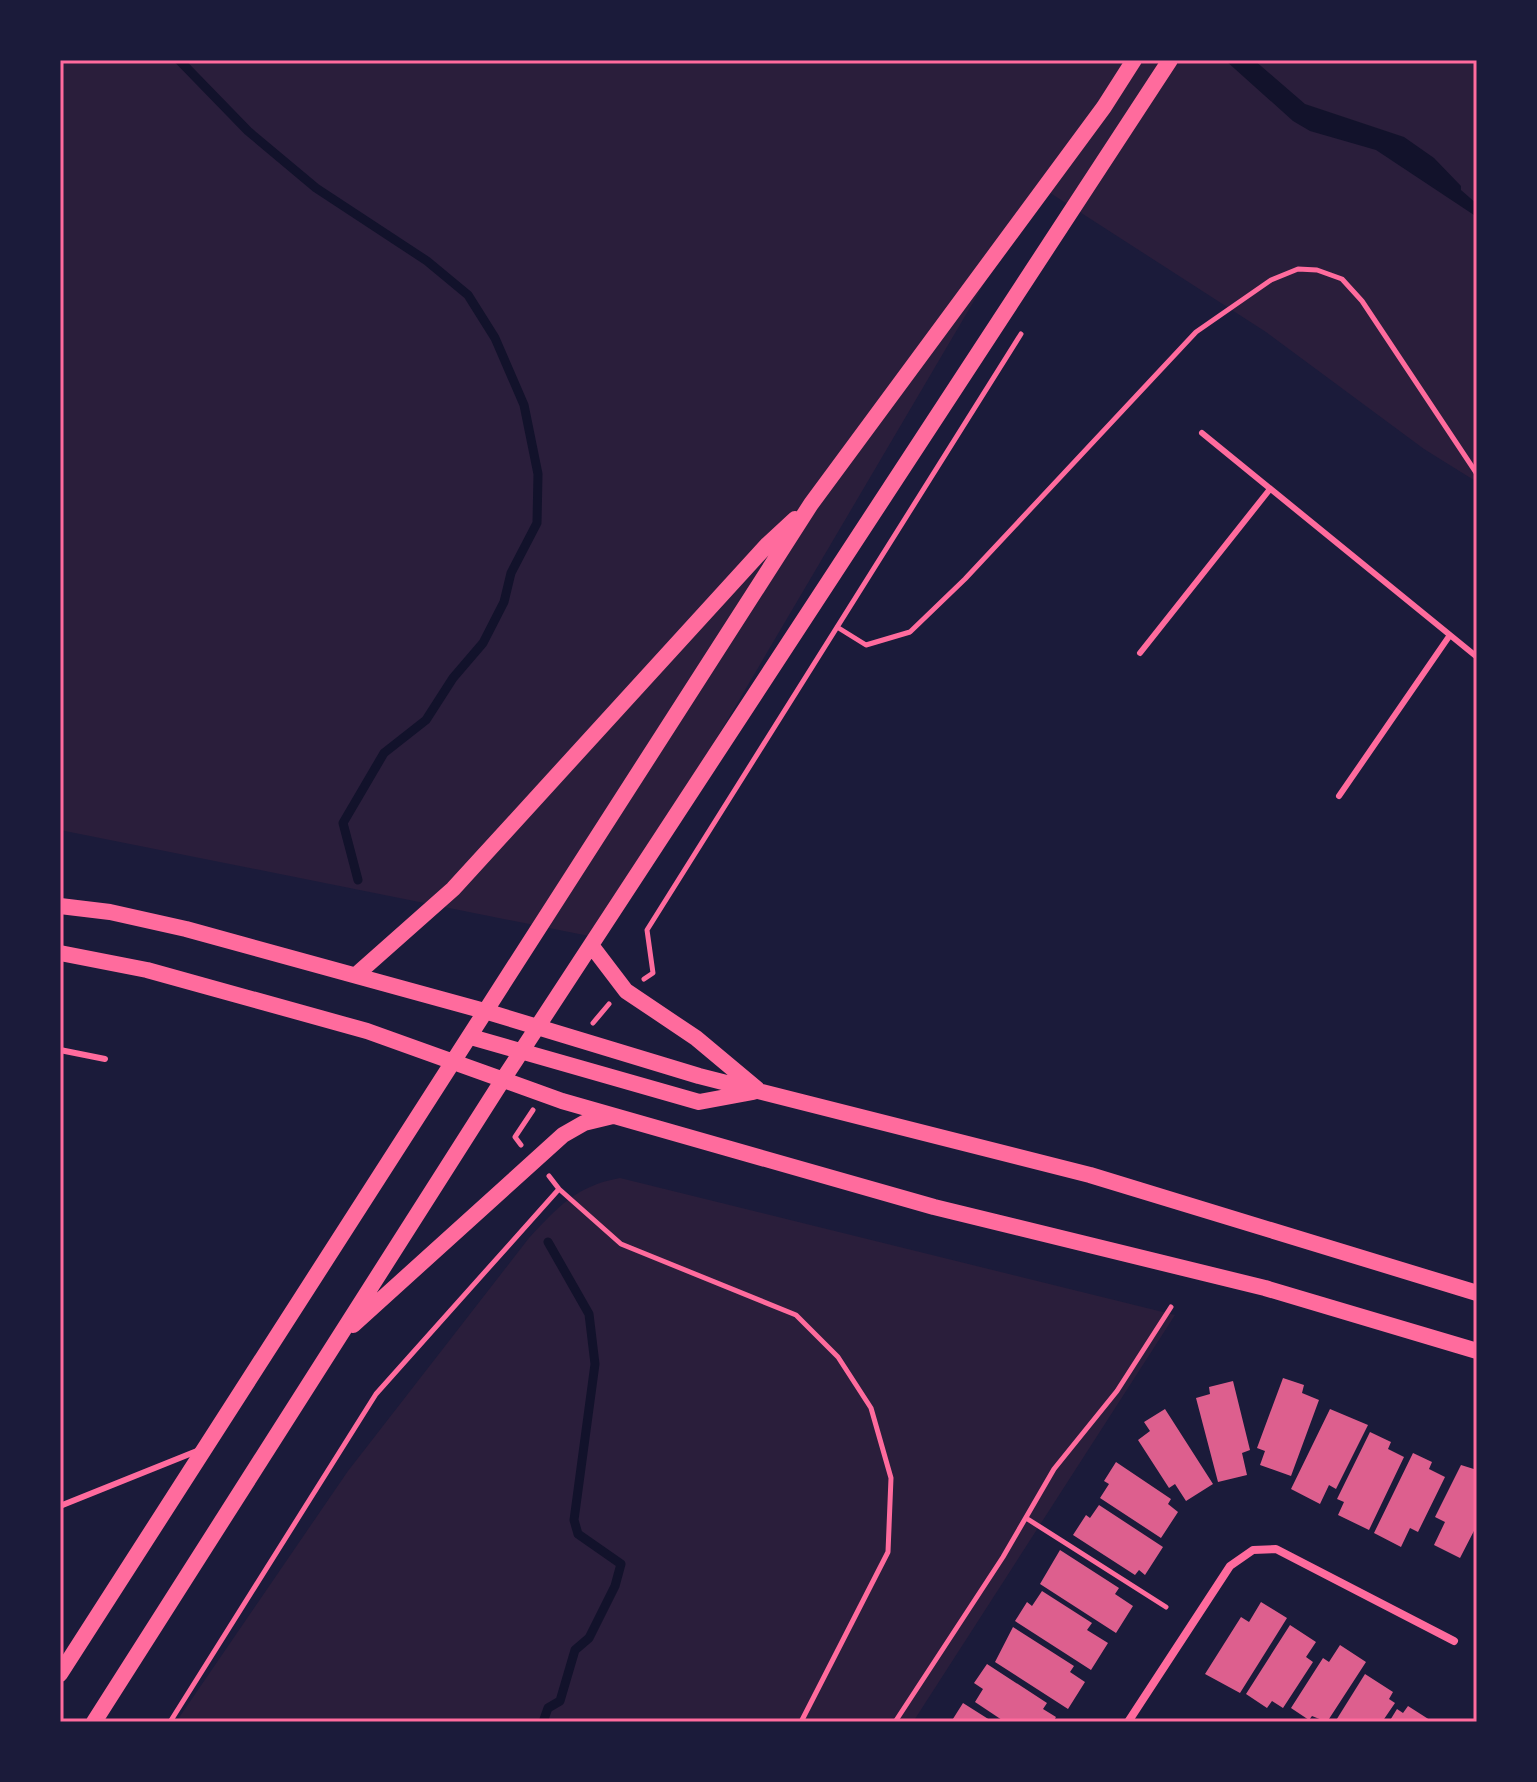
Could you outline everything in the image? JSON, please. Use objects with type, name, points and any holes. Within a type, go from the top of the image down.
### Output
[{"type":"main road","points":[[60,1674],[488,1012],[811,504],[1104,107],[1134,60]]},
{"type":"main road","points":[[94,1722],[502,1081],[1170,60]]},
{"type":"main road","points":[[356,975],[453,889],[768,544],[811,504]]},
{"type":"main road","points":[[60,906],[110,912],[186,929],[488,1012],[758,1091],[1090,1175],[1477,1293]]},
{"type":"main road","points":[[591,945],[626,991],[696,1038],[758,1091]]},
{"type":"main road","points":[[60,953],[198,983],[367,1031],[502,1081],[615,1116],[934,1207],[1265,1288],[1476,1352]]},
{"type":"main road","points":[[471,1037],[699,1102],[758,1091]]},
{"type":"main road","points":[[340,1336],[563,1135],[584,1123],[615,1116]]},
{"type":"street","points":[[1128,1722],[1230,1566],[1253,1550],[1276,1549],[1454,1641]]},
{"type":"lane","points":[[1202,433],[1477,657]]},
{"type":"lane","points":[[1140,653],[1270,489]]},
{"type":"lane","points":[[1339,796],[1450,635]]},
{"type":"lane","points":[[60,1050],[105,1059]]},
{"type":"lane","points":[[60,1506],[204,1449]]},
{"type":"path","points":[[837,627],[866,645],[910,632],[965,579],[1196,332],[1271,280],[1298,269],[1342,279],[1362,301],[1477,474]]},
{"type":"path","points":[[581,1040],[604,1008],[653,973],[647,930],[1028,323]]},
{"type":"path","points":[[543,1095],[515,1137],[559,1189],[621,1244],[796,1315],[838,1357],[871,1408],[891,1478],[888,1552],[801,1722]]},
{"type":"path","points":[[170,1722],[376,1394],[559,1189]]},
{"type":"path","points":[[895,1722],[1054,1469],[1117,1391],[1171,1307]]},
{"type":"path","points":[[1026,1518],[1166,1607]]},
{"type":"shaded area","points":[[60,60],[1477,60],[1477,482],[1424,449],[1266,332],[1041,187],[599,938],[60,830]]},
{"type":"shaded area","points":[[1225,60],[1254,60],[1305,104],[1404,137],[1434,158],[1461,186],[1461,190],[1477,204],[1477,217],[1376,150],[1310,131],[1293,121]]},
{"type":"shaded area","points":[[620,1178],[1175,1315],[913,1722],[176,1722],[348,1471],[529,1238],[569,1199],[591,1186]]},
{"type":"building","points":[[1283,1378],[1304,1385],[1302,1393],[1319,1400],[1291,1476],[1260,1465],[1265,1451],[1257,1448]]},
{"type":"building","points":[[1233,1381],[1250,1450],[1242,1453],[1247,1475],[1218,1482],[1196,1398],[1210,1394],[1209,1387]]},
{"type":"building","points":[[1165,1409],[1213,1484],[1186,1501],[1175,1484],[1169,1488],[1138,1440],[1150,1431],[1144,1422]]},
{"type":"building","points":[[1330,1409],[1368,1425],[1336,1489],[1329,1485],[1320,1504],[1291,1489]]},
{"type":"building","points":[[1370,1432],[1391,1442],[1388,1449],[1404,1457],[1369,1530],[1338,1515],[1344,1502],[1337,1499]]},
{"type":"building","points":[[1413,1453],[1432,1462],[1429,1469],[1445,1477],[1418,1532],[1410,1528],[1401,1547],[1374,1533]]},
{"type":"building","points":[[1116,1462],[1171,1499],[1168,1504],[1178,1512],[1161,1538],[1100,1498],[1109,1484],[1104,1481]]},
{"type":"building","points":[[1461,1465],[1477,1470],[1477,1525],[1460,1558],[1434,1545],[1445,1522],[1435,1517]]},
{"type":"building","points":[[1099,1505],[1163,1547],[1145,1575],[1139,1570],[1135,1575],[1073,1535],[1086,1515],[1090,1518]]},
{"type":"building","points":[[1060,1550],[1119,1588],[1115,1594],[1133,1606],[1116,1633],[1040,1584]]},
{"type":"building","points":[[1042,1591],[1092,1623],[1087,1630],[1108,1643],[1091,1670],[1015,1621],[1027,1602],[1032,1606]]},
{"type":"building","points":[[1261,1602],[1287,1618],[1240,1693],[1205,1674],[1241,1617],[1249,1622]]},
{"type":"building","points":[[1290,1625],[1316,1642],[1306,1657],[1313,1662],[1283,1708],[1272,1701],[1267,1708],[1246,1694]]},
{"type":"building","points":[[1013,1627],[1074,1666],[1070,1672],[1085,1682],[1068,1709],[995,1662]]},
{"type":"building","points":[[1340,1645],[1366,1662],[1327,1722],[1312,1716],[1309,1720],[1291,1708],[1323,1658],[1329,1662]]},
{"type":"building","points":[[987,1664],[1047,1703],[1043,1709],[1056,1717],[1053,1722],[1005,1722],[975,1702],[983,1689],[974,1683]]},
{"type":"building","points":[[1365,1674],[1393,1692],[1389,1699],[1395,1703],[1382,1722],[1335,1722]]},
{"type":"building","points":[[963,1703],[993,1722],[951,1722]]},
{"type":"building","points":[[1408,1706],[1433,1722],[1389,1722],[1397,1709],[1403,1713]]},
{"type":"waterway","points":[[179,60],[248,131],[316,188],[427,261],[468,295],[495,338],[524,405],[538,474],[537,523],[511,573],[504,602],[483,643],[453,678],[426,720],[384,753],[343,823],[358,880]]},
{"type":"waterway","points":[[543,1722],[548,1708],[560,1701],[575,1650],[589,1638],[615,1586],[621,1564],[578,1534],[574,1520],[595,1364],[589,1314],[548,1242]]}]
